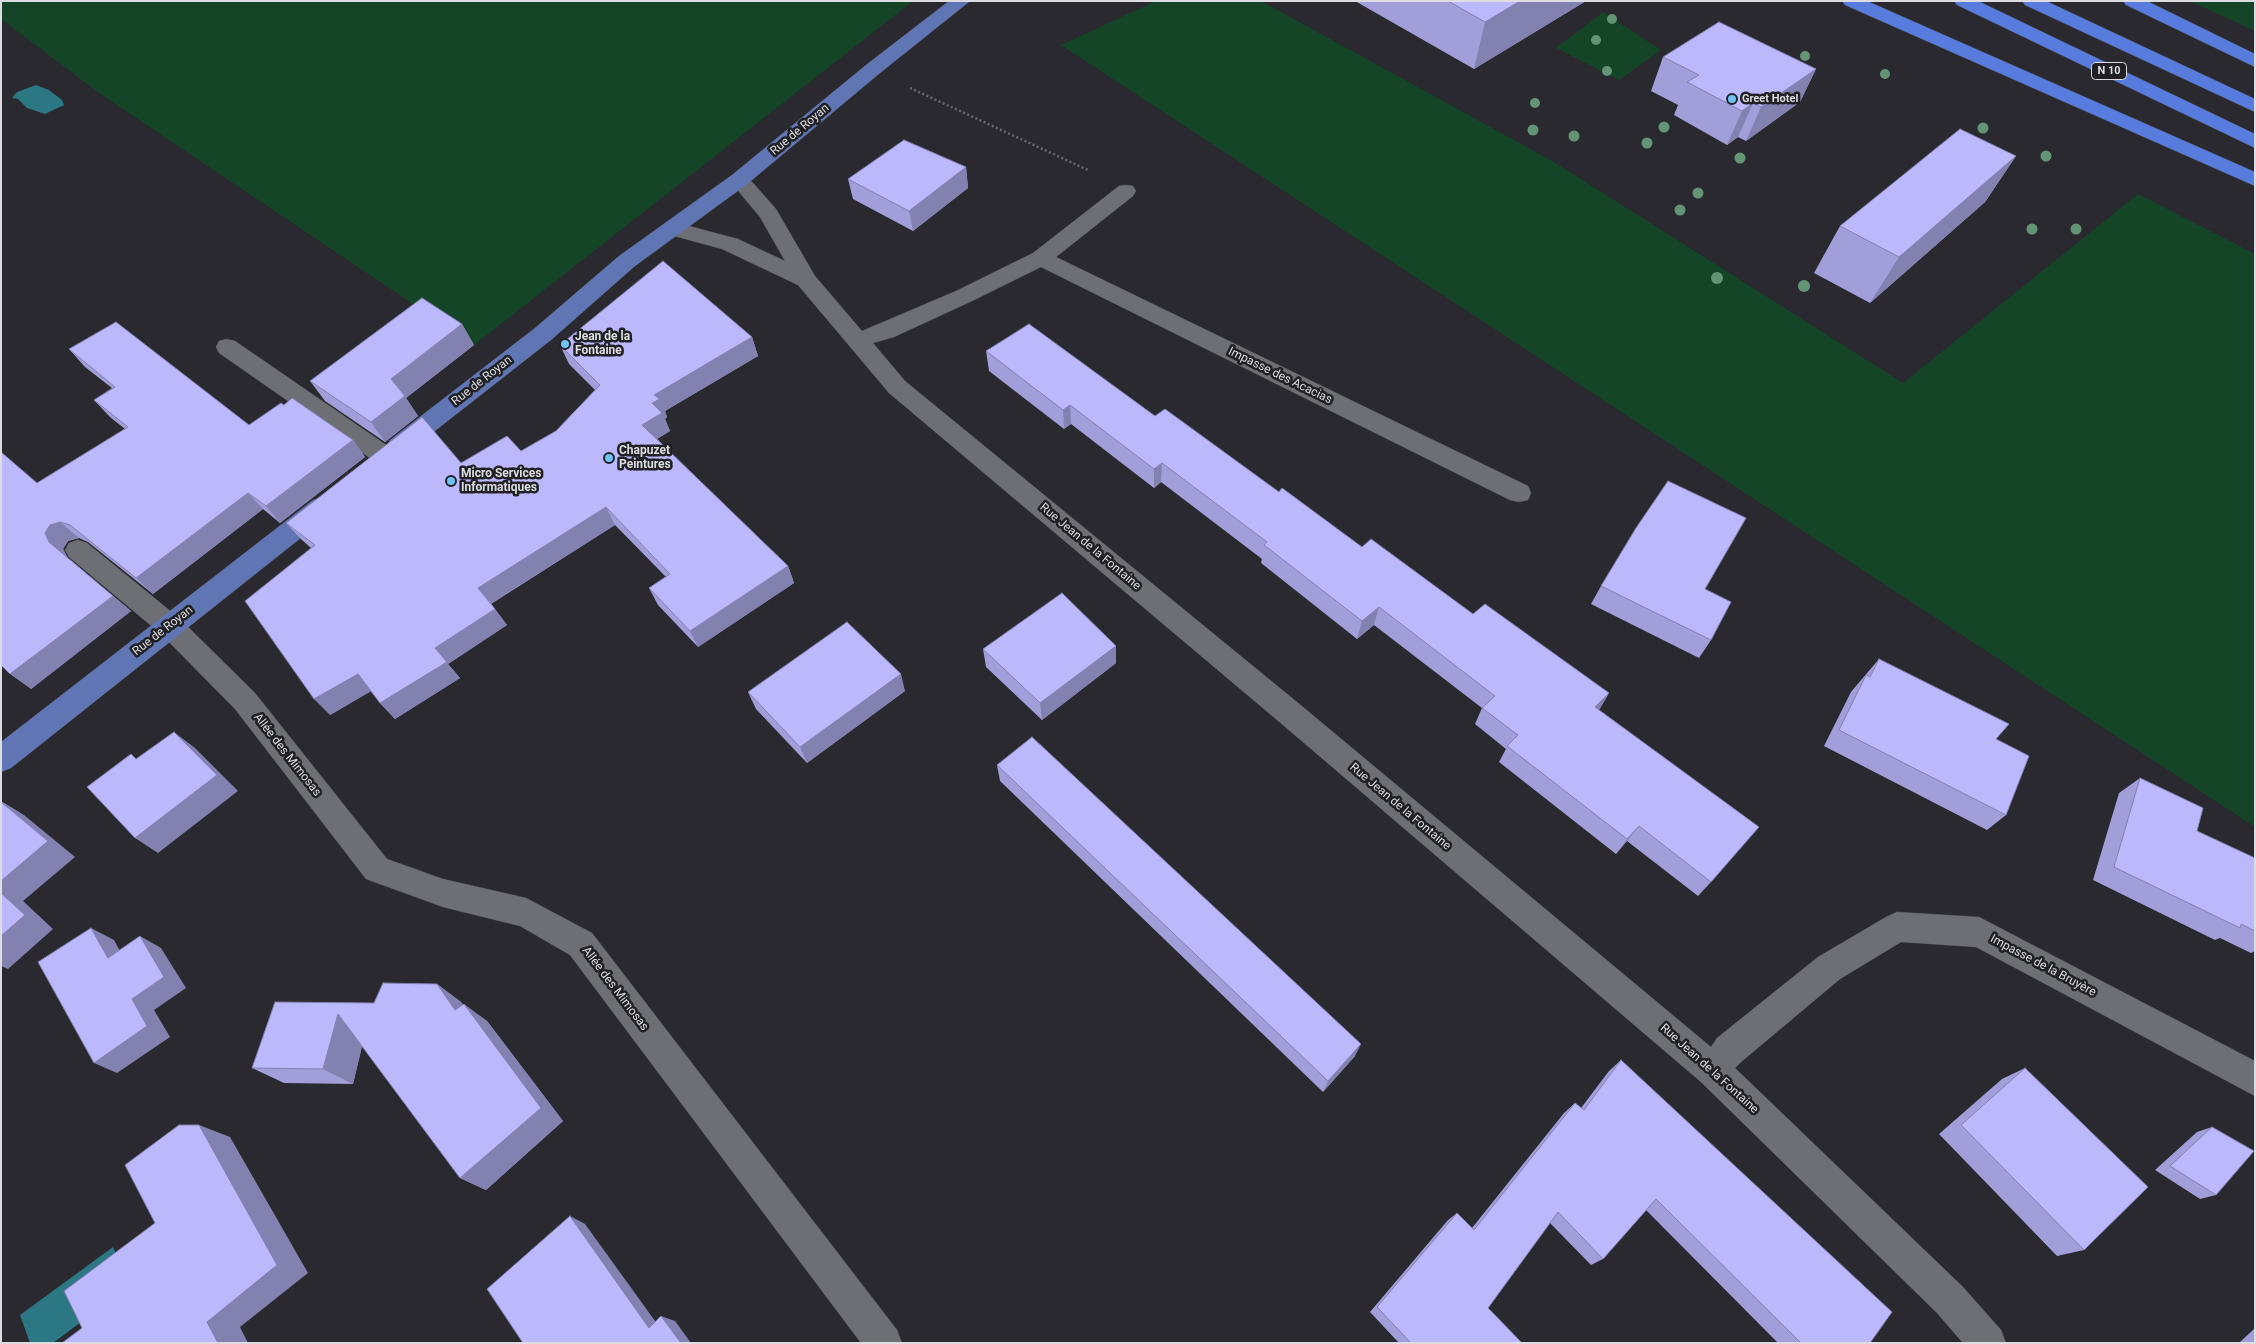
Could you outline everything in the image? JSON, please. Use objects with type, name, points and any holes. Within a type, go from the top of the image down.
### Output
[{"type":"highway","points":[[1851,1],[2255,180]]},
{"type":"highway","name":"N 10","points":[[1963,1],[2255,142]]},
{"type":"highway","name":"N 10","points":[[2031,1],[2255,106]]},
{"type":"highway","points":[[2132,1],[2255,61]]},
{"type":"main road","name":"Rue de Royan","points":[[378,463],[543,334],[627,261],[740,180],[961,1]]},
{"type":"main road","name":"Rue de Royan","points":[[1,759],[339,493]]},
{"type":"street","name":"Rue Jean de la Fontaine","points":[[740,180],[769,214],[806,280],[897,387],[1286,710],[1712,1070],[1950,1300],[1988,1343]]},
{"type":"street","points":[[858,340],[886,331],[964,296],[1040,258],[1126,191]]},
{"type":"street","name":"Rue Jean de la Fontaine","points":[[674,229],[730,244],[806,280]]},
{"type":"street","name":"Impasse des Acacias","points":[[1040,258],[1519,493]]},
{"type":"street","points":[[227,347],[378,463]]},
{"type":"street","name":"Allée des Mimosas","points":[[78,550],[170,626],[245,701],[377,869],[443,894],[526,913],[580,944],[884,1343]]},
{"type":"street","name":"Impasse de la Bruyère","points":[[1712,1070],[1729,1050],[1829,968],[1897,927],[1979,932],[2255,1079]]},
{"type":"path","points":[[874,70],[1099,175],[1126,191]]},
{"type":"green space","points":[[1,1],[913,1],[474,345],[99,93],[1,19]]},
{"type":"green space","points":[[1156,1],[1261,1],[1554,162],[1903,383],[2138,194],[2255,254],[2255,827],[1061,45]]},
{"type":"green space","points":[[2190,1],[2255,1],[2255,31]]},
{"type":"green space","points":[[1603,12],[1661,50],[1619,80],[1556,48]]},
{"type":"water","points":[[36,85],[49,90],[62,100],[64,105],[45,114],[27,108],[18,99],[12,98],[17,92]]},
{"type":"water","points":[[113,1247],[125,1275],[101,1307],[53,1343],[30,1343],[20,1315]]},
{"type":"building","points":[[1448,1],[1520,1],[1485,22]]},
{"type":"building","points":[[1719,22],[1816,69],[1761,107],[1753,103],[1742,111],[1687,82],[1699,75],[1663,57]]},
{"type":"building","points":[[1960,129],[2016,156],[1899,257],[1840,226]]},
{"type":"building","points":[[904,140],[966,167],[909,211],[848,179]]},
{"type":"building","points":[[663,261],[752,337],[654,395],[660,399],[652,403],[662,413],[642,425],[788,566],[690,631],[649,588],[670,574],[606,507],[478,588],[495,609],[435,648],[447,662],[380,703],[358,674],[314,699],[245,601],[315,545],[286,523],[422,417],[461,463],[507,436],[521,451],[556,431],[600,385],[560,345]]},
{"type":"building","points":[[422,298],[462,324],[391,379],[405,396],[371,422],[310,381]]},
{"type":"building","points":[[116,322],[249,425],[281,403],[284,405],[292,398],[353,440],[266,506],[248,493],[136,578],[70,525],[60,522],[50,525],[45,533],[49,542],[113,596],[10,674],[1,665],[1,452],[37,483],[128,427],[94,400],[115,387],[69,349]]},
{"type":"building","points":[[1029,324],[1155,416],[1165,409],[1279,492],[1282,488],[1362,547],[1371,539],[1473,614],[1485,604],[1609,693],[1595,707],[1759,827],[1711,882],[1639,826],[1627,839],[1507,746],[1518,735],[1482,708],[1495,696],[1379,607],[1362,621],[1264,545],[1267,542],[1162,463],[1154,469],[1070,405],[1063,410],[986,351]]},
{"type":"building","points":[[1668,481],[1746,518],[1705,589],[1731,602],[1711,640],[1601,586],[1636,528]]},
{"type":"building","points":[[1062,593],[1116,646],[1040,703],[983,649]]},
{"type":"building","points":[[847,622],[901,674],[800,747],[748,692]]},
{"type":"building","points":[[1879,659],[2009,724],[1996,739],[2029,756],[2006,815],[1839,730],[1866,675],[1870,677]]},
{"type":"building","points":[[174,732],[217,775],[135,838],[87,787],[131,754],[136,759]]},
{"type":"building","points":[[1032,737],[1361,1044],[1328,1081],[997,765]]},
{"type":"building","points":[[2140,778],[2203,808],[2197,831],[2255,858],[2255,931],[2241,924],[2240,928],[2114,867]]},
{"type":"building","points":[[1,802],[48,841],[1,881]]},
{"type":"building","points":[[1,893],[25,915],[1,936]]},
{"type":"building","points":[[91,928],[108,958],[140,936],[164,977],[132,999],[147,1026],[94,1063],[38,962]]},
{"type":"building","points":[[383,983],[437,984],[455,1010],[464,1004],[541,1108],[460,1178],[338,1014],[323,1069],[252,1068],[275,1002],[374,1003]]},
{"type":"building","points":[[1621,1060],[1892,1312],[1870,1343],[1801,1343],[1656,1199],[1603,1259],[1558,1212],[1488,1308],[1522,1343],[1411,1343],[1377,1307],[1457,1213],[1474,1230],[1575,1103],[1584,1110]]},
{"type":"building","points":[[2025,1068],[2148,1187],[2084,1250],[1961,1125]]},
{"type":"building","points":[[179,1125],[199,1125],[277,1265],[207,1322],[218,1343],[62,1343],[82,1328],[64,1291],[155,1223],[125,1165]]},
{"type":"building","points":[[2212,1127],[2254,1151],[2216,1195],[2170,1166]]},
{"type":"building","points":[[570,1216],[649,1328],[661,1316],[681,1343],[523,1343],[487,1289]]},
{"type":"place","name":"Greet Hotel","points":[[1732,99]]},
{"type":"place","name":"Jean de la Fontaine","points":[[565,344]]},
{"type":"place","name":"Chapuzet Peintures","points":[[609,458]]},
{"type":"place","name":"Micro Services Informatiques","points":[[451,481]]}]
